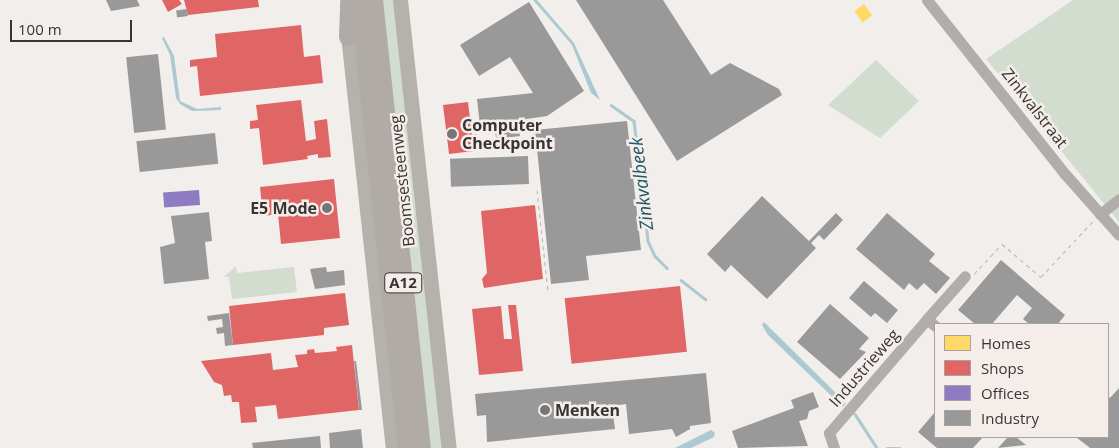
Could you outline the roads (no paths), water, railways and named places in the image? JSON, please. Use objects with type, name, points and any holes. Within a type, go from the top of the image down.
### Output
[{"type":"highway","points":[[348,37],[349,0]]},
{"type":"highway","name":"A12","points":[[359,0],[407,448]]},
{"type":"highway","name":"A12","points":[[374,0],[422,448]]},
{"type":"main road","points":[[344,0],[393,448]]},
{"type":"main road","name":"Boomsesteenweg","points":[[400,0],[449,448]]},
{"type":"street","name":"Zinkvalstraat","points":[[927,0],[1119,235]]},
{"type":"street","points":[[1100,214],[1119,199]]},
{"type":"street","points":[[931,323],[965,276]]},
{"type":"street","name":"Industrieweg","points":[[834,448],[829,433],[931,323]]},
{"type":"water","points":[[533,0],[537,0],[574,43],[600,100],[591,93],[572,45]]},
{"type":"water","points":[[164,37],[174,56],[180,101],[197,109],[221,107],[221,110],[192,111],[180,104],[176,98],[170,55],[162,38]]},
{"type":"water","points":[[764,322],[846,403],[843,407],[768,335],[762,325]]},
{"type":"water","points":[[711,430],[715,433],[714,437],[691,448],[675,448]]},
{"type":"waterway","name":"Zinkvalbeek","points":[[611,105],[634,121],[648,241],[655,256],[667,268]]},
{"type":"waterway","name":"Zinkvalbeek","points":[[681,280],[705,299]]},
{"type":"waterway","name":"Zinkvalbeek","points":[[855,414],[877,448]]},
{"type":"waterway","name":"Zinkvalbeek","points":[[887,448],[900,448]]},
{"type":"place","name":"Computer Checkpoint","points":[[452,134]]},
{"type":"place","name":"E5 Mode","points":[[327,208]]},
{"type":"place","name":"Menken","points":[[545,410]]}]
